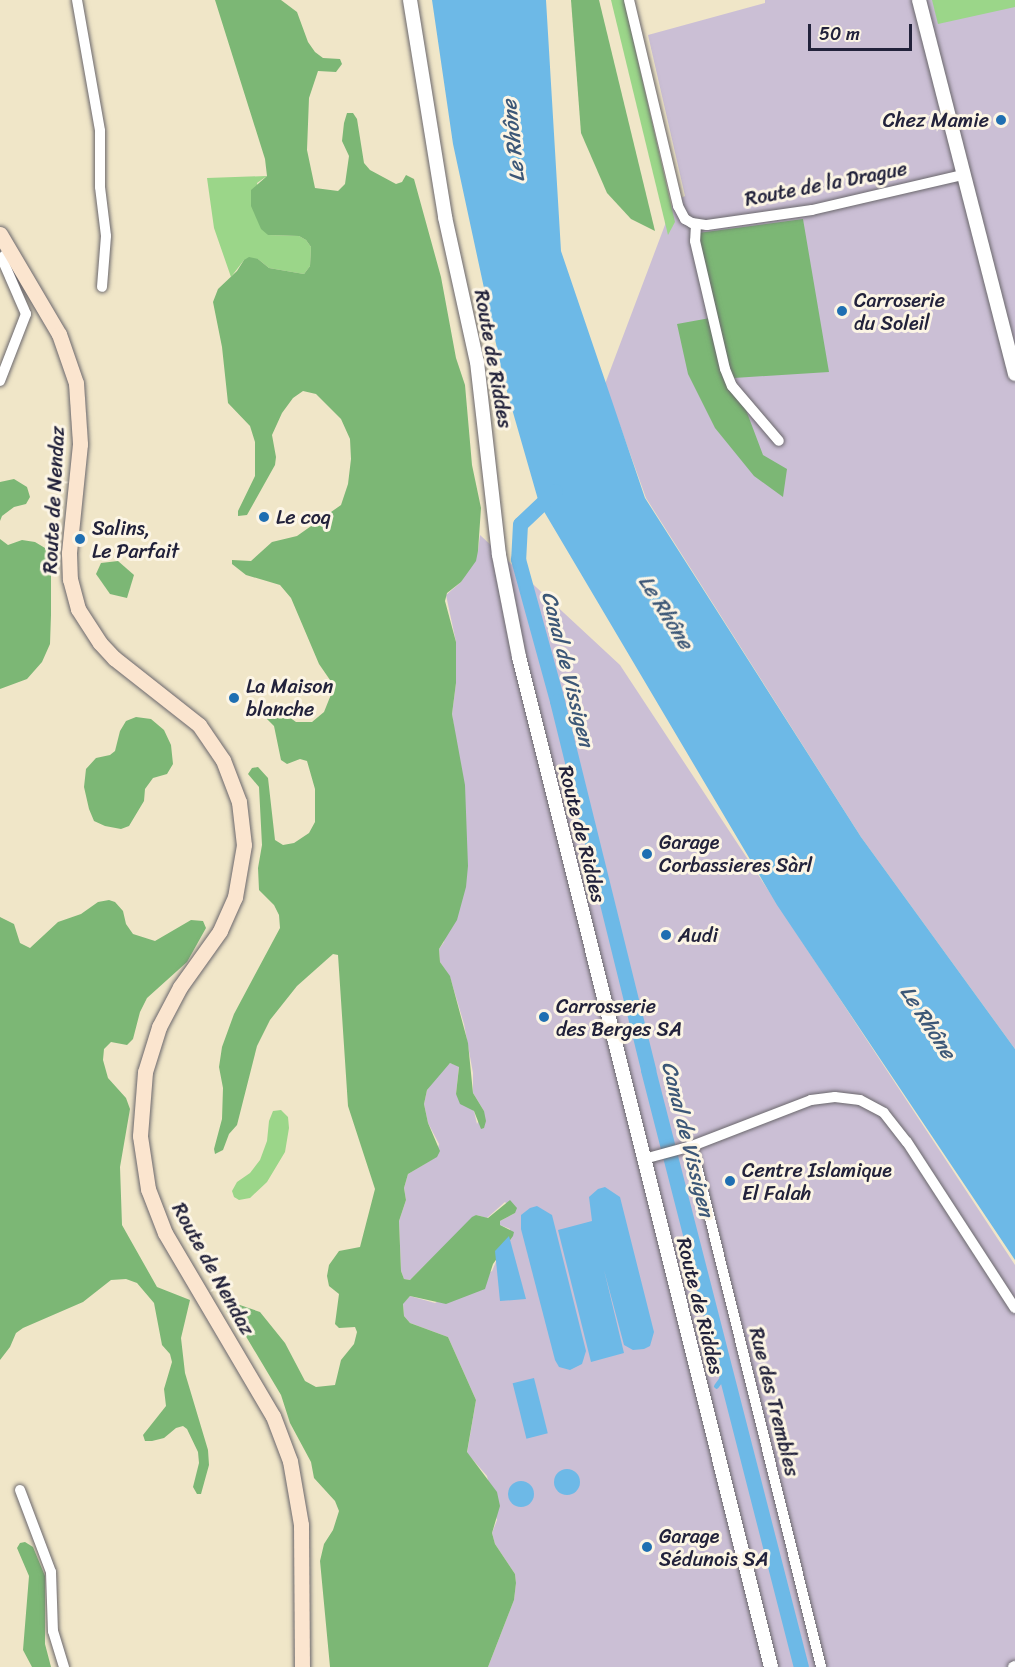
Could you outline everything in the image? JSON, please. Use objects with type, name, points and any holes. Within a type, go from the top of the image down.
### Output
[{"type":"main road","name":"Route de Nendaz","points":[[0,234],[59,334],[76,383],[80,444],[69,553],[70,579],[78,609],[100,643],[114,658],[199,725],[223,760],[239,802],[244,845],[235,897],[220,931],[180,987],[159,1027],[145,1072],[140,1136],[148,1189],[161,1224],[273,1416],[290,1461],[298,1494],[302,1535],[302,1667]]},
{"type":"street","points":[[77,0],[100,131],[100,187],[106,236],[102,287]]},
{"type":"street","name":"Route de Riddes","points":[[410,0],[445,217],[475,352],[499,555],[509,608],[540,747],[771,1667]]},
{"type":"street","points":[[629,0],[678,206],[685,219],[696,224],[695,241],[725,369],[732,386],[778,441]]},
{"type":"street","points":[[919,0],[1015,375]]},
{"type":"street","name":"Route de la Drague","points":[[696,224],[707,225],[812,210],[963,175]]},
{"type":"street","points":[[0,381],[26,314],[3,261],[4,256],[10,251]]},
{"type":"street","points":[[644,1159],[692,1146],[811,1100],[835,1097],[860,1100],[884,1113],[907,1142],[1015,1308]]},
{"type":"street","name":"Rue des Trembles","points":[[692,1146],[821,1667]]},
{"type":"street","points":[[20,1490],[51,1572],[53,1631],[64,1667]]},
{"type":"shaded area","points":[[765,0],[1015,0],[1015,1049],[861,837],[646,498],[605,384],[674,201],[685,196],[648,35],[765,3]]},
{"type":"shaded area","points":[[480,535],[620,665],[1015,1265],[1015,1667],[488,1667],[514,1600],[516,1583],[515,1574],[495,1544],[492,1533],[497,1520],[487,1476],[467,1453],[476,1400],[448,1337],[410,1323],[404,1316],[403,1303],[410,1296],[435,1303],[492,1271],[510,1229],[500,1225],[500,1221],[515,1213],[505,1202],[487,1218],[476,1215],[410,1280],[404,1279],[401,1271],[399,1221],[406,1200],[404,1188],[408,1174],[436,1157],[439,1144],[428,1123],[424,1104],[427,1090],[438,1074],[450,1063],[459,1066],[456,1094],[474,1111],[477,1124],[484,1111],[473,1093],[473,1073],[464,1024],[450,977],[440,962],[439,949],[444,942],[456,742],[452,714],[456,683],[456,642],[446,595],[461,582],[478,551]]},
{"type":"green space","points":[[215,0],[281,0],[297,12],[308,42],[315,52],[323,58],[340,59],[342,64],[336,72],[318,71],[309,98],[307,150],[315,188],[338,191],[345,184],[349,156],[342,141],[347,113],[353,113],[357,119],[364,163],[370,170],[396,184],[402,182],[406,175],[414,179],[441,277],[456,358],[465,385],[472,465],[481,508],[478,551],[476,561],[461,582],[447,593],[445,601],[456,642],[456,683],[452,714],[465,785],[468,866],[466,887],[457,920],[439,949],[440,962],[450,976],[468,1043],[473,1093],[484,1111],[486,1121],[484,1128],[481,1129],[474,1111],[460,1104],[456,1094],[459,1067],[450,1063],[427,1090],[424,1104],[428,1123],[440,1151],[437,1157],[408,1174],[404,1188],[406,1200],[399,1221],[401,1271],[404,1279],[410,1280],[472,1217],[476,1215],[488,1218],[510,1200],[517,1208],[515,1213],[500,1221],[500,1225],[514,1232],[493,1264],[485,1289],[446,1304],[410,1296],[403,1304],[404,1316],[410,1323],[448,1337],[476,1400],[467,1452],[497,1492],[500,1506],[492,1533],[495,1544],[515,1574],[516,1583],[514,1600],[488,1667],[330,1667],[320,1561],[324,1544],[333,1530],[339,1511],[335,1501],[314,1478],[311,1462],[290,1423],[281,1395],[235,1318],[227,1313],[226,1307],[234,1303],[260,1312],[285,1343],[305,1381],[316,1387],[335,1385],[341,1360],[354,1344],[357,1332],[355,1327],[339,1328],[335,1324],[339,1294],[329,1286],[327,1276],[329,1265],[339,1251],[360,1247],[375,1189],[348,1106],[338,955],[333,954],[297,986],[270,1020],[257,1046],[237,1125],[229,1134],[223,1150],[215,1154],[214,1149],[222,1119],[223,1088],[219,1067],[222,1047],[234,1014],[280,928],[279,915],[274,905],[259,890],[258,868],[262,845],[259,787],[248,774],[252,768],[258,767],[268,778],[275,840],[283,845],[294,843],[309,833],[315,822],[315,789],[307,761],[300,759],[287,764],[281,760],[274,726],[264,716],[266,706],[271,704],[296,722],[312,722],[324,712],[332,692],[330,680],[319,664],[291,598],[280,585],[246,575],[232,564],[232,560],[251,561],[272,542],[297,536],[341,505],[348,484],[351,459],[350,439],[341,419],[316,394],[303,391],[293,398],[282,413],[272,435],[275,465],[247,515],[238,516],[238,511],[255,476],[255,442],[250,426],[228,403],[222,347],[213,302],[218,289],[249,257],[258,259],[269,268],[304,274],[310,266],[311,247],[299,236],[268,235],[261,229],[251,206],[251,190],[267,176],[265,159]]},
{"type":"green space","points":[[571,0],[599,0],[655,231],[631,219],[607,193],[581,133]]},
{"type":"green space","points":[[611,0],[624,0],[675,222],[668,235]]},
{"type":"green space","points":[[932,0],[1015,0],[1015,7],[938,24]]},
{"type":"green space","points":[[267,176],[257,183],[268,235],[299,236],[306,240],[311,247],[310,266],[304,274],[269,268],[258,259],[244,260],[231,277],[214,228],[207,178]]},
{"type":"green space","points":[[803,219],[829,372],[734,378],[763,455],[787,469],[783,497],[754,476],[715,428],[688,374],[677,324],[710,318],[698,233]]},
{"type":"green space","points":[[14,479],[27,487],[30,497],[26,504],[14,507],[2,516],[0,521],[0,482]]},
{"type":"green space","points":[[0,539],[8,545],[22,540],[35,542],[45,548],[51,560],[51,615],[50,644],[42,662],[27,679],[0,689]]},
{"type":"green space","points":[[118,561],[134,575],[127,598],[110,594],[96,574],[101,563]]},
{"type":"green space","points":[[136,717],[151,719],[164,730],[171,745],[173,764],[167,774],[153,778],[145,789],[144,801],[129,826],[121,829],[105,826],[94,821],[89,809],[84,787],[86,769],[96,758],[110,755],[115,751],[120,731],[126,721]]},
{"type":"green space","points":[[109,900],[115,902],[123,911],[126,924],[133,934],[155,941],[191,920],[203,921],[206,928],[187,962],[147,998],[140,1012],[133,1039],[127,1045],[111,1042],[104,1049],[103,1060],[108,1078],[126,1098],[130,1109],[120,1167],[122,1225],[157,1287],[190,1300],[181,1338],[185,1373],[208,1450],[209,1465],[201,1494],[197,1494],[193,1487],[199,1463],[198,1452],[187,1429],[183,1426],[176,1428],[164,1438],[152,1441],[145,1441],[143,1435],[166,1406],[164,1389],[172,1362],[170,1354],[162,1345],[154,1303],[137,1283],[126,1279],[111,1280],[83,1302],[23,1328],[16,1333],[10,1347],[0,1360],[0,917],[14,924],[20,943],[30,948],[58,922],[81,914],[98,902]]},
{"type":"green space","points":[[281,1110],[288,1117],[289,1128],[285,1152],[267,1182],[250,1198],[239,1200],[234,1197],[232,1191],[237,1182],[250,1173],[260,1160],[267,1141],[269,1121],[273,1111]]},
{"type":"green space","points":[[25,1542],[33,1547],[45,1576],[45,1644],[51,1667],[32,1667],[23,1650],[29,1576],[17,1548],[20,1543]]},
{"type":"water","name":"Le Rhône","points":[[432,0],[546,0],[561,251],[645,498],[861,837],[1015,1049],[1015,1260],[777,905],[539,503],[504,381],[453,144]]},
{"type":"water","points":[[605,1187],[620,1197],[654,1332],[650,1346],[644,1349],[633,1350],[624,1345],[604,1270],[624,1353],[591,1362],[558,1230],[592,1221],[589,1197],[598,1189]]},
{"type":"water","points":[[537,1206],[552,1215],[586,1351],[582,1364],[570,1370],[559,1367],[555,1360],[521,1229],[521,1215]]},
{"type":"water","points":[[509,1236],[526,1299],[500,1301],[495,1251]]},
{"type":"water","points":[[534,1378],[548,1433],[526,1439],[513,1383]]},
{"type":"water","points":[[567,1469],[576,1473],[580,1482],[576,1491],[567,1495],[558,1491],[554,1482],[558,1473]]},
{"type":"water","points":[[521,1481],[530,1485],[534,1494],[530,1503],[521,1507],[512,1503],[508,1494],[512,1485]]},
{"type":"waterway","name":"Canal de Vissigen","points":[[555,491],[520,524],[518,559],[557,701],[648,1070],[801,1667]]},
{"type":"waterway","points":[[716,1386],[726,1372]]},
{"type":"place","name":"Chez Mamie","points":[[1001,120]]},
{"type":"place","name":"Carroserie du Soleil","points":[[842,311]]},
{"type":"place","name":"Le coq","points":[[264,517]]},
{"type":"place","name":"Salins, Le Parfait","points":[[80,539]]},
{"type":"place","name":"La Maison blanche","points":[[234,698]]},
{"type":"place","name":"Garage Corbassieres Sàrl","points":[[647,854]]},
{"type":"place","name":"Audi","points":[[666,935]]},
{"type":"place","name":"Carrosserie des Berges SA","points":[[544,1017]]},
{"type":"place","name":"Centre Islamique El Falah","points":[[730,1181]]},
{"type":"place","name":"Garage Sédunois SA","points":[[647,1547]]}]
